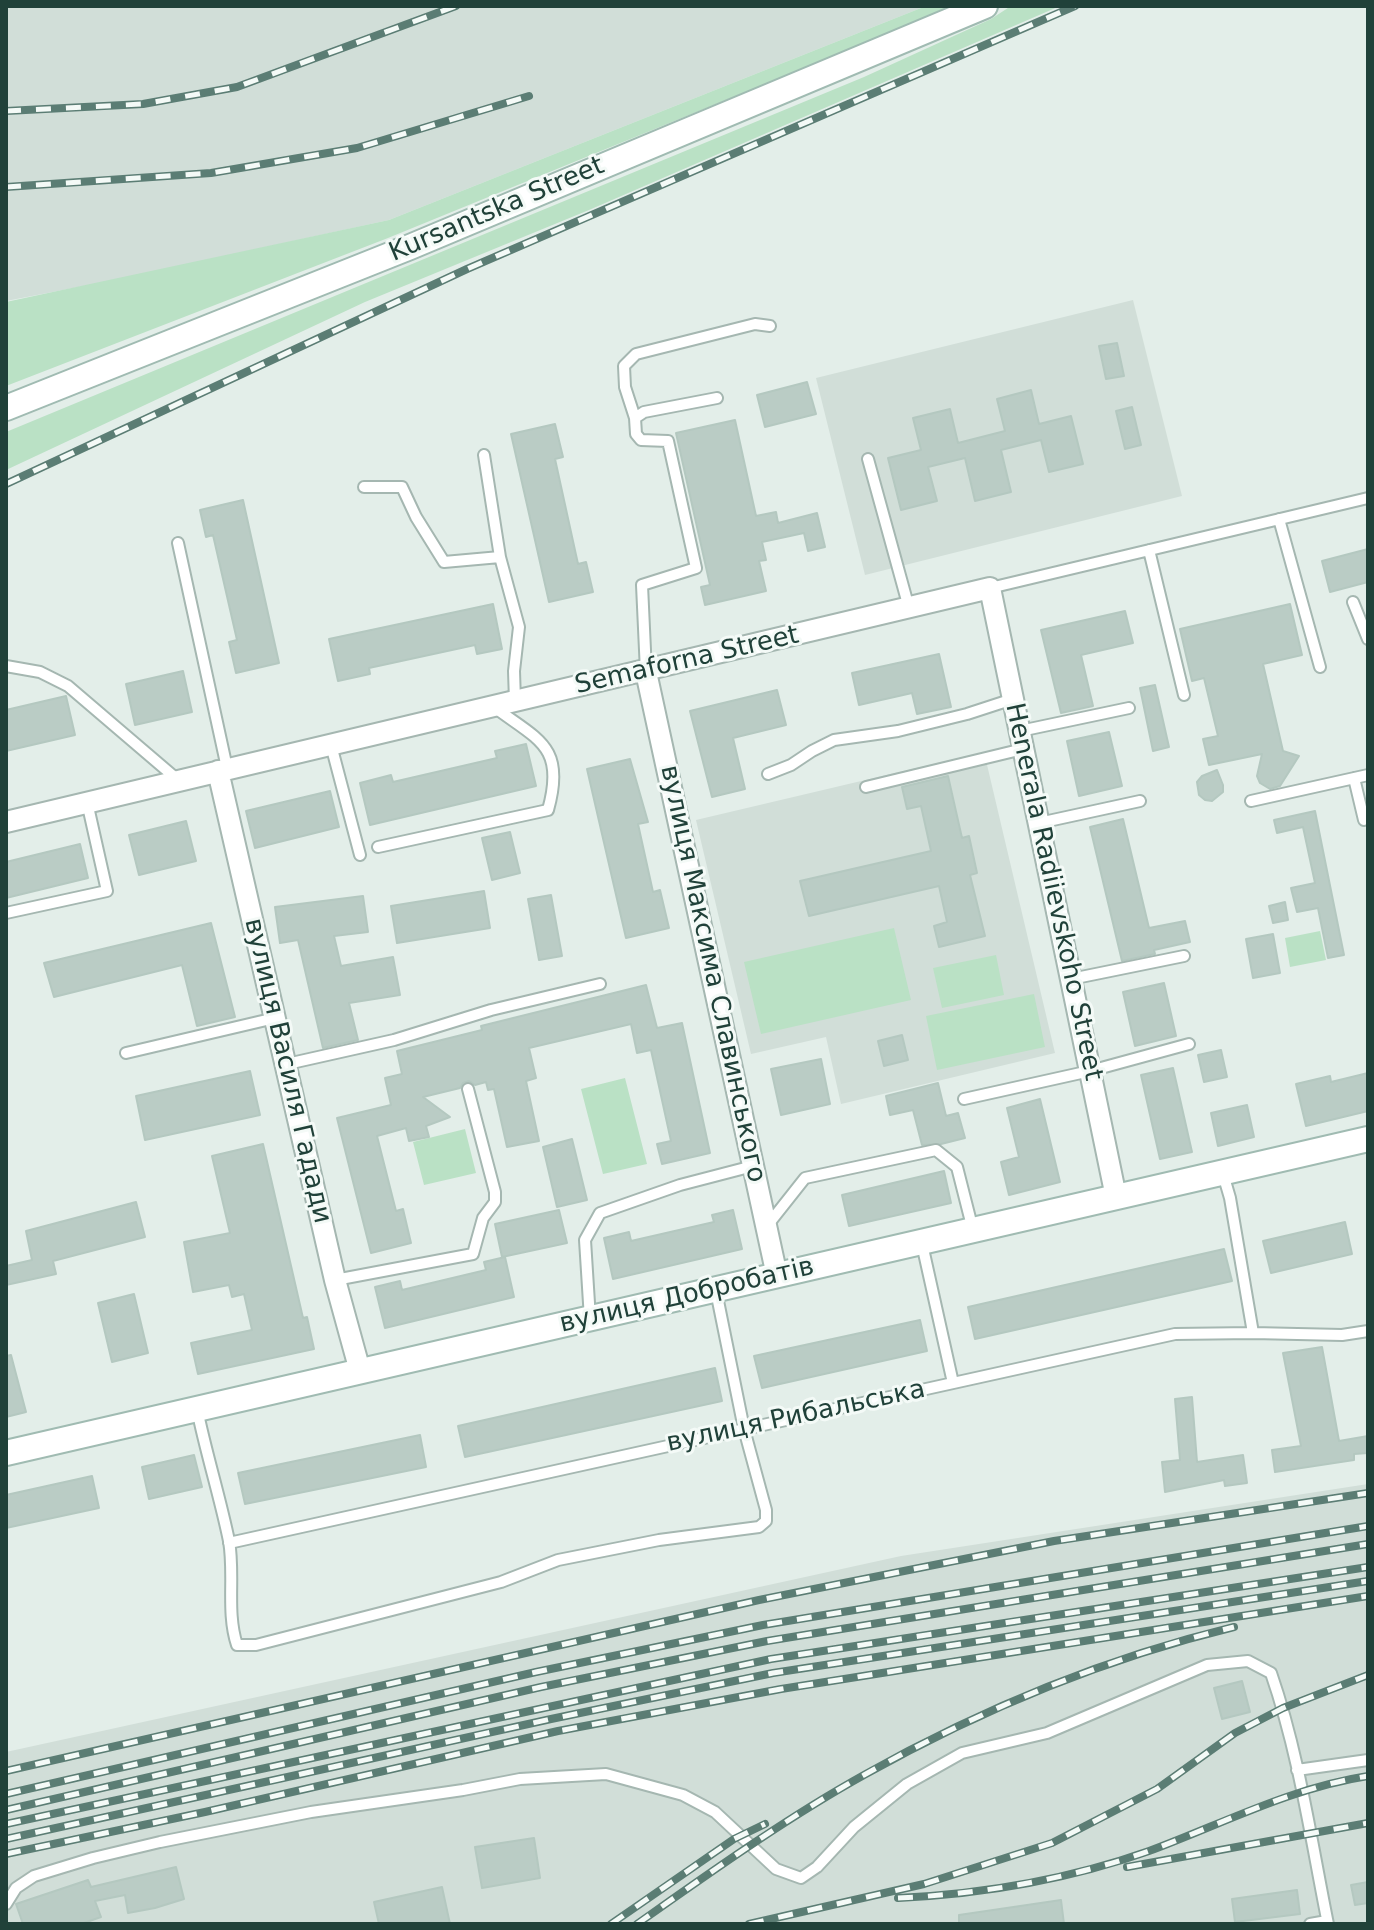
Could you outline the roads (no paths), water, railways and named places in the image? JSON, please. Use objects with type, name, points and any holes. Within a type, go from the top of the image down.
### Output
[{"type":"street","name":"Kursantska Street","points":[[6,408],[410,247],[985,6]]},
{"type":"street","name":"Semaforna Street","points":[[6,822],[990,588]]},
{"type":"street","name":"Henerala Radiievskoho Street","points":[[990,588],[1116,1197]]},
{"type":"street","name":"вулиця Максима Славинського","points":[[646,672],[777,1276]]},
{"type":"street","name":"вулиця Василя Гадади","points":[[222,770],[335,1280],[360,1371]]},
{"type":"street","name":"вулиця Добробатів","points":[[6,1453],[1368,1139]]},
{"type":"lane","points":[[646,672],[642,585],[696,568],[668,441],[641,440],[636,434],[635,418],[625,387],[624,366],[636,354],[755,324],[770,326]]},
{"type":"lane","points":[[635,418],[644,412],[717,398]]},
{"type":"lane","points":[[484,455],[500,557],[519,627],[514,671],[515,702]]},
{"type":"lane","points":[[868,459],[909,608]]},
{"type":"lane","points":[[364,487],[402,487],[416,517],[444,562],[500,557]]},
{"type":"lane","name":"Semaforna Street","points":[[990,588],[1368,498]]},
{"type":"lane","points":[[1279,519],[1320,667]]},
{"type":"lane","points":[[178,543],[222,770]]},
{"type":"lane","points":[[1149,550],[1184,695]]},
{"type":"lane","points":[[1353,602],[1368,639]]},
{"type":"lane","points":[[6,666],[40,672],[68,686],[178,780]]},
{"type":"lane","points":[[768,774],[791,765],[834,740],[898,731],[1013,699]]},
{"type":"lane","points":[[378,847],[548,810],[554,779],[545,745],[532,732],[494,707]]},
{"type":"lane","points":[[866,787],[1129,708]]},
{"type":"lane","points":[[331,745],[360,855]]},
{"type":"lane","points":[[1251,801],[1368,775]]},
{"type":"lane","points":[[1354,778],[1364,820]]},
{"type":"lane","points":[[1039,823],[1140,801]]},
{"type":"lane","points":[[6,913],[107,891],[87,802]]},
{"type":"lane","points":[[1071,979],[1184,956]]},
{"type":"lane","points":[[287,1064],[394,1040],[491,1010],[600,984]]},
{"type":"lane","points":[[126,1053],[275,1018]]},
{"type":"lane","points":[[964,1099],[1090,1071],[1189,1044]]},
{"type":"lane","points":[[335,1280],[473,1254],[483,1218],[495,1202],[495,1192],[468,1089]]},
{"type":"lane","points":[[766,1228],[805,1178],[936,1150],[957,1167],[973,1230]]},
{"type":"lane","points":[[590,1319],[585,1240],[600,1213],[680,1185],[753,1166]]},
{"type":"lane","points":[[1222,1172],[1230,1198],[1253,1333]]},
{"type":"lane","points":[[922,1242],[953,1383]]},
{"type":"lane","points":[[197,1409],[229,1543],[233,1583],[231,1629],[237,1645],[256,1645],[501,1582],[558,1560],[659,1540],[759,1527],[766,1521],[766,1510],[744,1429],[716,1289]]},
{"type":"lane","name":"вулиця Рибальська","points":[[229,1543],[1175,1334],[1342,1335],[1368,1331]]},
{"type":"lane","points":[[6,1904],[16,1888],[34,1876],[160,1842],[311,1812],[520,1779],[606,1774],[683,1795],[715,1812],[776,1869],[801,1878],[817,1867],[854,1827],[907,1784],[962,1753],[1047,1733],[1207,1665],[1248,1661],[1271,1673],[1283,1708],[1311,1832],[1327,1923],[1310,1924]]},
{"type":"lane","points":[[1297,1770],[1368,1760]]},
{"type":"railway","points":[[6,111],[143,104],[237,87],[456,6]]},
{"type":"railway","points":[[6,484],[467,269],[1075,6]]},
{"type":"railway","points":[[6,187],[211,173],[357,148],[529,96]]},
{"type":"railway","points":[[6,1771],[759,1600],[1054,1541],[1368,1493]]},
{"type":"railway","points":[[6,1794],[536,1672],[763,1625],[1368,1526]]},
{"type":"railway","points":[[6,1810],[541,1687],[767,1641],[1368,1544]]},
{"type":"railway","points":[[6,1824],[771,1659],[1368,1567]]},
{"type":"railway","points":[[6,1839],[773,1673],[1368,1581]]},
{"type":"railway","points":[[6,1854],[558,1731],[781,1689],[1368,1596]]},
{"type":"railway","points":[[637,1924],[749,1846],[908,1751],[998,1708],[1091,1670],[1234,1627]]},
{"type":"railway","points":[[749,1924],[924,1884],[1052,1843],[1157,1789],[1235,1733],[1283,1708],[1368,1675]]},
{"type":"railway","points":[[898,1898],[994,1889],[1088,1870],[1149,1851],[1284,1798],[1368,1776]]},
{"type":"railway","points":[[1127,1867],[1368,1823]]},
{"type":"railway","points":[[611,1924],[734,1839],[765,1824]]}]
